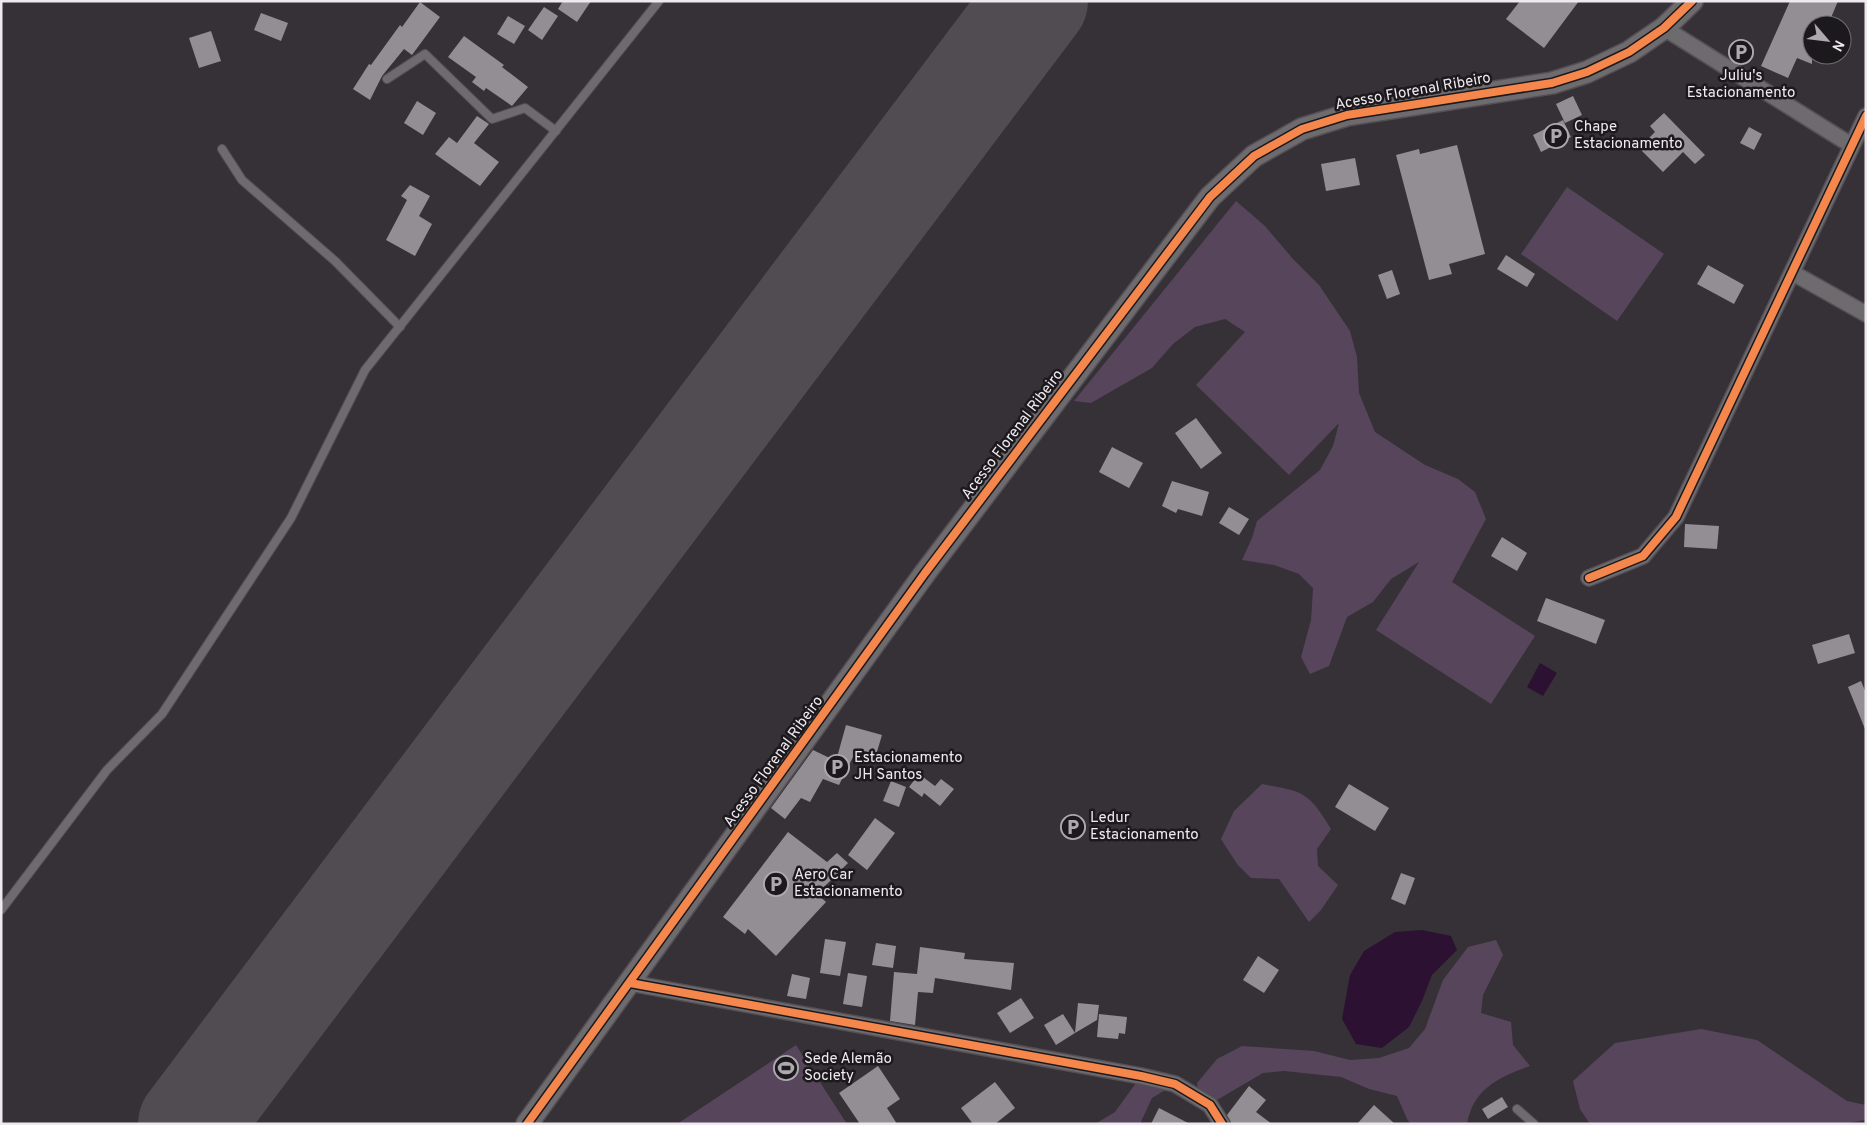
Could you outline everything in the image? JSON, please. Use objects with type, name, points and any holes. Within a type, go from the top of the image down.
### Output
[{"type":"street","name":"Acesso Florenal Ribeiro","points":[[527,1124],[925,573],[1210,197],[1254,156],[1302,129],[1347,115],[1552,83],[1629,52],[1664,28],[1692,1]]},
{"type":"street","points":[[1664,28],[1851,145]]},
{"type":"street","points":[[1589,578],[1643,556],[1676,517],[1866,116]]},
{"type":"street","points":[[1793,273],[1866,314]]},
{"type":"street","points":[[630,983],[1141,1076],[1175,1084],[1210,1105],[1222,1124]]},
{"type":"lane","points":[[1,910],[107,770],[162,714],[291,518],[365,370],[556,132],[656,3]]},
{"type":"lane","points":[[387,79],[426,54],[492,120],[526,108],[556,132]]},
{"type":"lane","points":[[222,149],[242,180],[335,261],[400,327]]},
{"type":"lane","points":[[1517,1109],[1534,1124]]},
{"type":"shaded area","points":[[1567,187],[1664,254],[1617,321],[1521,254]]},
{"type":"shaded area","points":[[1236,201],[1265,226],[1293,259],[1319,285],[1350,331],[1357,357],[1359,393],[1375,432],[1425,465],[1458,479],[1475,492],[1486,519],[1452,582],[1535,636],[1491,704],[1376,630],[1419,562],[1391,579],[1373,602],[1347,617],[1329,666],[1310,674],[1301,657],[1311,620],[1313,588],[1299,574],[1274,565],[1242,560],[1257,521],[1320,470],[1333,446],[1339,423],[1289,475],[1196,385],[1245,332],[1225,319],[1195,327],[1173,344],[1152,368],[1091,403],[1074,401]]},
{"type":"shaded area","points":[[1540,663],[1557,673],[1543,696],[1527,687]]},
{"type":"shaded area","points":[[1262,784],[1304,795],[1316,807],[1331,829],[1317,849],[1318,866],[1338,885],[1321,910],[1309,922],[1279,879],[1251,878],[1237,864],[1221,839],[1234,811]]},
{"type":"shaded area","points":[[1422,930],[1451,936],[1457,950],[1432,975],[1409,1027],[1382,1048],[1356,1044],[1342,1019],[1350,975],[1364,951],[1395,932]]},
{"type":"shaded area","points":[[1496,940],[1503,955],[1483,995],[1481,1013],[1511,1022],[1513,1045],[1530,1066],[1498,1080],[1481,1093],[1470,1112],[1467,1124],[1411,1124],[1397,1096],[1369,1089],[1341,1077],[1284,1071],[1263,1073],[1217,1100],[1199,1095],[1197,1083],[1217,1059],[1242,1046],[1314,1051],[1350,1060],[1379,1058],[1409,1048],[1425,1029],[1443,980],[1468,947]]},
{"type":"shaded area","points":[[1701,1029],[1757,1040],[1847,1101],[1866,1105],[1866,1120],[1842,1124],[1590,1124],[1580,1109],[1573,1081],[1615,1043]]},
{"type":"shaded area","name":"Sede Alemão Society","points":[[796,1045],[847,1124],[677,1124]]},
{"type":"shaded area","points":[[1141,1076],[1175,1084],[1152,1098],[1140,1124],[1095,1124],[1115,1112]]},
{"type":"building","points":[[563,1],[591,1],[577,22],[558,9]]},
{"type":"building","points":[[1520,1],[1579,1],[1544,48],[1506,19]]},
{"type":"building","points":[[1790,1],[1838,1],[1832,15],[1802,15],[1802,60],[1797,58],[1788,78],[1761,66]]},
{"type":"building","points":[[420,2],[440,17],[412,55],[404,49],[382,76],[370,100],[353,89],[369,64],[371,65],[400,25],[402,27]]},
{"type":"building","points":[[544,7],[558,16],[542,40],[528,30]]},
{"type":"building","points":[[261,13],[288,23],[281,41],[254,30]]},
{"type":"building","points":[[508,16],[525,26],[514,44],[497,34]]},
{"type":"building","points":[[211,31],[221,61],[199,68],[189,38]]},
{"type":"building","points":[[464,36],[504,65],[502,67],[528,87],[512,106],[486,88],[484,91],[472,82],[476,77],[448,57]]},
{"type":"building","points":[[1573,96],[1582,115],[1565,123],[1556,104]]},
{"type":"building","points":[[417,101],[436,113],[423,135],[404,123]]},
{"type":"building","points":[[1664,113],[1705,155],[1695,164],[1683,152],[1663,172],[1639,148],[1655,132],[1650,126]]},
{"type":"building","points":[[477,116],[489,124],[474,143],[499,162],[480,186],[435,154],[449,137],[457,143]]},
{"type":"building","points":[[1563,120],[1571,137],[1541,152],[1533,135]]},
{"type":"building","points":[[1749,127],[1762,134],[1754,150],[1740,143]]},
{"type":"building","points":[[1457,145],[1485,254],[1449,264],[1452,274],[1429,280],[1396,155],[1419,149],[1420,154]]},
{"type":"building","points":[[1355,158],[1360,185],[1326,191],[1321,164]]},
{"type":"building","points":[[410,185],[430,196],[419,216],[432,224],[415,256],[386,240],[407,200],[401,196]]},
{"type":"building","points":[[1506,255],[1535,274],[1527,287],[1497,269]]},
{"type":"building","points":[[1708,265],[1744,285],[1734,304],[1697,284]]},
{"type":"building","points":[[1392,270],[1400,294],[1387,299],[1378,275]]},
{"type":"building","points":[[1196,418],[1222,453],[1201,469],[1175,433]]},
{"type":"building","points":[[1112,447],[1143,463],[1129,488],[1099,472]]},
{"type":"building","points":[[1172,481],[1209,492],[1202,516],[1178,509],[1176,513],[1162,506]]},
{"type":"building","points":[[1229,507],[1249,519],[1239,535],[1219,523]]},
{"type":"building","points":[[1685,524],[1719,526],[1717,549],[1684,547]]},
{"type":"building","points":[[1502,537],[1527,553],[1517,571],[1491,556]]},
{"type":"building","points":[[1546,598],[1605,620],[1596,644],[1537,621]]},
{"type":"building","points":[[1849,634],[1855,653],[1818,664],[1812,645]]},
{"type":"building","points":[[1861,681],[1866,693],[1865,729],[1848,687]]},
{"type":"building","points":[[846,725],[882,735],[876,755],[857,749],[839,785],[823,779],[810,802],[801,798],[785,819],[771,808],[813,750],[836,761]]},
{"type":"building","points":[[919,774],[935,786],[941,779],[954,789],[940,806],[924,793],[922,797],[909,787]]},
{"type":"building","points":[[891,781],[906,787],[899,807],[883,801]]},
{"type":"building","points":[[1349,784],[1389,808],[1375,831],[1335,807]]},
{"type":"building","points":[[875,818],[895,833],[867,870],[848,855]]},
{"type":"building","points":[[788,832],[827,862],[837,853],[848,863],[817,894],[826,902],[776,956],[748,929],[745,934],[723,917]]},
{"type":"building","points":[[1401,873],[1415,878],[1405,905],[1391,899]]},
{"type":"building","points":[[825,939],[846,942],[840,976],[820,973]]},
{"type":"building","points":[[876,943],[896,946],[893,968],[872,965]]},
{"type":"building","points":[[920,947],[965,953],[964,959],[1014,963],[1011,990],[935,978],[933,993],[918,992],[915,1025],[890,1021],[894,972],[917,974]]},
{"type":"building","points":[[1258,956],[1279,970],[1264,993],[1243,980]]},
{"type":"building","points":[[848,973],[867,976],[862,1007],[843,1004]]},
{"type":"building","points":[[792,974],[810,978],[806,999],[787,996]]},
{"type":"building","points":[[1021,998],[1034,1018],[1010,1033],[997,1013]]},
{"type":"building","points":[[1078,1003],[1099,1005],[1097,1020],[1075,1033]]},
{"type":"building","points":[[1063,1014],[1075,1033],[1056,1045],[1044,1025]]},
{"type":"building","points":[[1099,1014],[1127,1017],[1125,1034],[1119,1033],[1118,1039],[1097,1037]]},
{"type":"building","points":[[878,1066],[900,1099],[887,1108],[897,1124],[860,1124],[839,1093]]},
{"type":"building","points":[[995,1082],[1015,1108],[995,1124],[973,1124],[961,1108]]},
{"type":"building","points":[[1249,1086],[1266,1100],[1256,1112],[1272,1124],[1231,1124],[1227,1115]]},
{"type":"building","points":[[1502,1097],[1508,1107],[1488,1119],[1482,1109]]},
{"type":"building","points":[[1374,1105],[1395,1124],[1357,1124]]},
{"type":"building","points":[[1159,1108],[1190,1124],[1151,1124]]},
{"type":"runway","points":[[190,1124],[1036,1]]},
{"type":"cycle path","points":[[527,1124],[925,573],[1210,197],[1254,156],[1302,129],[1347,115],[1552,83],[1587,72],[1629,52],[1664,28],[1692,1]]},
{"type":"cycle path","points":[[1589,578],[1643,556],[1676,517],[1866,116]]},
{"type":"cycle path","points":[[630,983],[1141,1076],[1175,1084],[1210,1105],[1222,1124]]},
{"type":"place","name":"Juliu's Estacionamento","points":[[1741,52]]},
{"type":"place","name":"Chape Estacionamento","points":[[1556,136]]},
{"type":"place","name":"Estacionamento JH Santos","points":[[837,767]]},
{"type":"place","name":"Ledur Estacionamento","points":[[1073,827]]},
{"type":"place","name":"Aero Car Estacionamento","points":[[776,884]]},
{"type":"place","name":"Sede Alemão Society","points":[[786,1068]]}]
